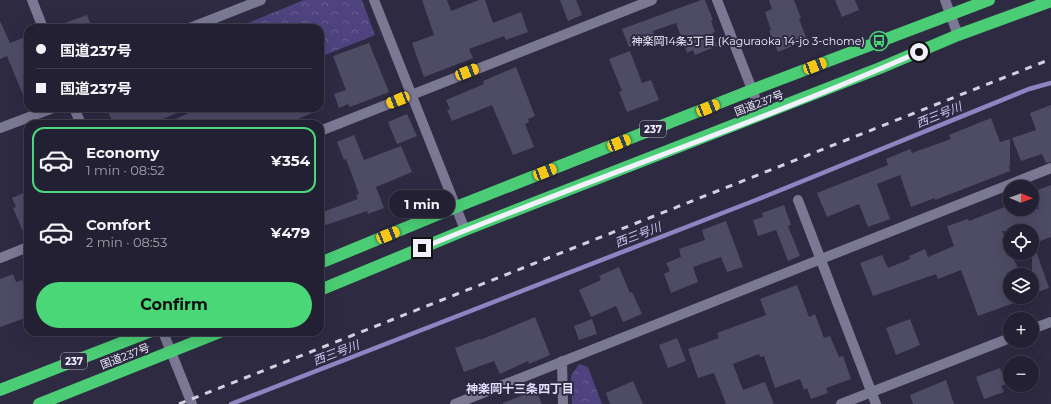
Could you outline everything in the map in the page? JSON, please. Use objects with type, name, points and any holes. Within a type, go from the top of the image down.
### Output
[{"type":"highway","name":"国道237号","points":[[324,261],[456,207],[752,90],[989,0]]},
{"type":"highway","name":"国道237号","points":[[324,288],[465,230],[762,115],[958,35],[1051,1]]},
{"type":"highway","name":"国道237号","points":[[0,390],[139,336]]},
{"type":"highway","name":"国道237号","points":[[39,404],[210,336]]},
{"type":"street","points":[[32,0],[41,24]]},
{"type":"street","points":[[200,24],[261,0]]},
{"type":"street","points":[[374,0],[465,230]]},
{"type":"street","points":[[324,129],[652,0]]},
{"type":"street","points":[[717,0],[762,115]]},
{"type":"street","points":[[945,0],[958,35]]},
{"type":"street","points":[[0,128],[42,112]]},
{"type":"street","points":[[455,404],[1051,168]]},
{"type":"street","points":[[798,200],[876,404]]},
{"type":"street","points":[[0,258],[24,249]]},
{"type":"street","points":[[1039,326],[1051,322]]},
{"type":"street","points":[[165,336],[192,404]]},
{"type":"street","points":[[841,404],[1003,341]]},
{"type":"street","points":[[562,362],[563,404]]},
{"type":"green space","points":[[304,0],[362,0],[375,35],[324,55],[324,24],[248,23]]},
{"type":"green space","points":[[579,364],[588,367],[602,404],[572,404],[571,376]]},
{"type":"building","points":[[422,0],[447,0],[451,11],[479,0],[485,0],[493,23],[521,12],[528,32],[506,40],[504,36],[469,49],[473,58],[424,77],[412,43],[434,35]]},
{"type":"building","points":[[560,0],[576,0],[582,15],[568,21]]},
{"type":"building","points":[[701,0],[705,0],[713,20],[711,21],[715,32],[712,33],[717,46],[695,55],[693,50],[687,53],[676,23],[653,31],[655,38],[629,47],[622,29]]},
{"type":"building","points":[[769,0],[794,0],[807,40],[778,52],[769,31],[771,30],[765,12],[772,9]]},
{"type":"building","points":[[835,0],[855,0],[859,10],[842,17]]},
{"type":"building","points":[[87,15],[90,24],[62,24]]},
{"type":"building","points":[[0,21],[10,43],[23,38],[24,40],[24,97],[7,56],[0,59]]},
{"type":"building","points":[[369,43],[389,92],[350,107],[348,104],[339,108],[334,94],[346,90],[333,56]]},
{"type":"building","points":[[630,51],[642,83],[651,80],[659,100],[627,112],[619,92],[622,91],[609,59]]},
{"type":"building","points":[[516,67],[535,116],[528,119],[529,122],[525,124],[534,147],[513,155],[492,105],[452,121],[447,110],[450,109],[446,100],[484,84],[483,81]]},
{"type":"building","points":[[1051,105],[1051,162],[1046,163],[1042,154],[1021,161],[1012,138],[1036,130],[1030,113]]},
{"type":"building","points":[[108,112],[180,112],[160,120],[112,120]]},
{"type":"building","points":[[191,112],[314,112],[296,120],[173,120]]},
{"type":"building","points":[[407,114],[417,136],[397,144],[388,122]]},
{"type":"building","points":[[991,118],[1000,142],[1010,139],[1010,171],[935,200],[935,198],[911,207],[900,175],[877,184],[890,219],[868,227],[859,204],[827,217],[817,193],[888,165],[886,159],[910,149],[912,153],[951,139],[949,135]]},
{"type":"building","points":[[354,135],[364,160],[401,146],[412,172],[376,187],[384,208],[368,214],[367,211],[324,226],[324,212],[358,199],[356,195],[359,194],[346,159],[344,160],[337,142]]},
{"type":"building","points":[[1051,185],[1051,237],[1039,241],[1039,224],[1003,224],[1003,260],[1014,260],[1018,268],[1003,268],[1003,304],[1011,304],[978,316],[961,270],[938,279],[936,274],[873,296],[860,263],[882,255],[888,268],[910,259],[909,256],[925,249],[928,257],[954,246],[947,226],[968,219],[969,221],[1003,208],[1003,216],[1039,216],[1039,190]]},
{"type":"building","points":[[24,193],[24,234],[13,208],[16,207],[12,198]]},
{"type":"building","points":[[784,205],[791,225],[788,226],[800,256],[788,261],[776,230],[758,236],[753,220],[763,217],[762,213]]},
{"type":"building","points":[[726,221],[743,267],[727,272],[721,257],[693,267],[698,282],[671,293],[664,274],[670,271],[666,263],[681,257],[679,249],[705,240],[702,230]]},
{"type":"building","points":[[1039,259],[1049,288],[1039,292],[1039,268],[1032,268],[1032,260]]},
{"type":"building","points":[[619,267],[630,293],[632,292],[642,314],[623,322],[616,306],[591,317],[579,290],[601,280],[599,276]]},
{"type":"building","points":[[13,274],[16,282],[22,280],[24,285],[24,318],[0,327],[0,279]]},
{"type":"building","points":[[797,285],[809,317],[815,314],[824,338],[830,336],[839,357],[843,356],[851,379],[826,388],[828,393],[811,399],[807,388],[804,390],[800,379],[775,388],[764,356],[760,357],[759,354],[733,364],[743,390],[765,382],[774,404],[726,404],[714,373],[698,378],[688,349],[719,338],[717,333],[766,315],[760,299]]},
{"type":"building","points":[[535,317],[550,355],[529,364],[528,361],[500,374],[494,361],[464,372],[455,348],[479,339],[480,340]]},
{"type":"building","points":[[592,319],[597,334],[579,340],[574,326]]},
{"type":"building","points":[[910,319],[920,345],[896,355],[886,328]]},
{"type":"building","points":[[677,338],[686,361],[668,368],[659,345]]},
{"type":"building","points":[[1000,368],[1003,376],[1003,385],[1001,386],[1004,392],[984,399],[976,377]]},
{"type":"building","points":[[946,380],[954,404],[913,404],[910,395]]},
{"type":"building","points":[[633,381],[643,404],[610,404],[606,393]]},
{"type":"building","points":[[536,390],[542,404],[503,404],[503,403]]},
{"type":"waterway","name":"西三号川","points":[[231,404],[756,200],[1029,89],[1051,83]]},
{"type":"railway","points":[[179,404],[1051,59]]},
{"type":"place","name":"神楽岡14条3丁目 (Kaguraoka 14-jo 3-chome)","points":[[879,41]]},
{"type":"district","name":"神楽岡十三条四丁目","points":[[520,389]]},
{"type":"route","points":[[422,248],[919,52]]}]
